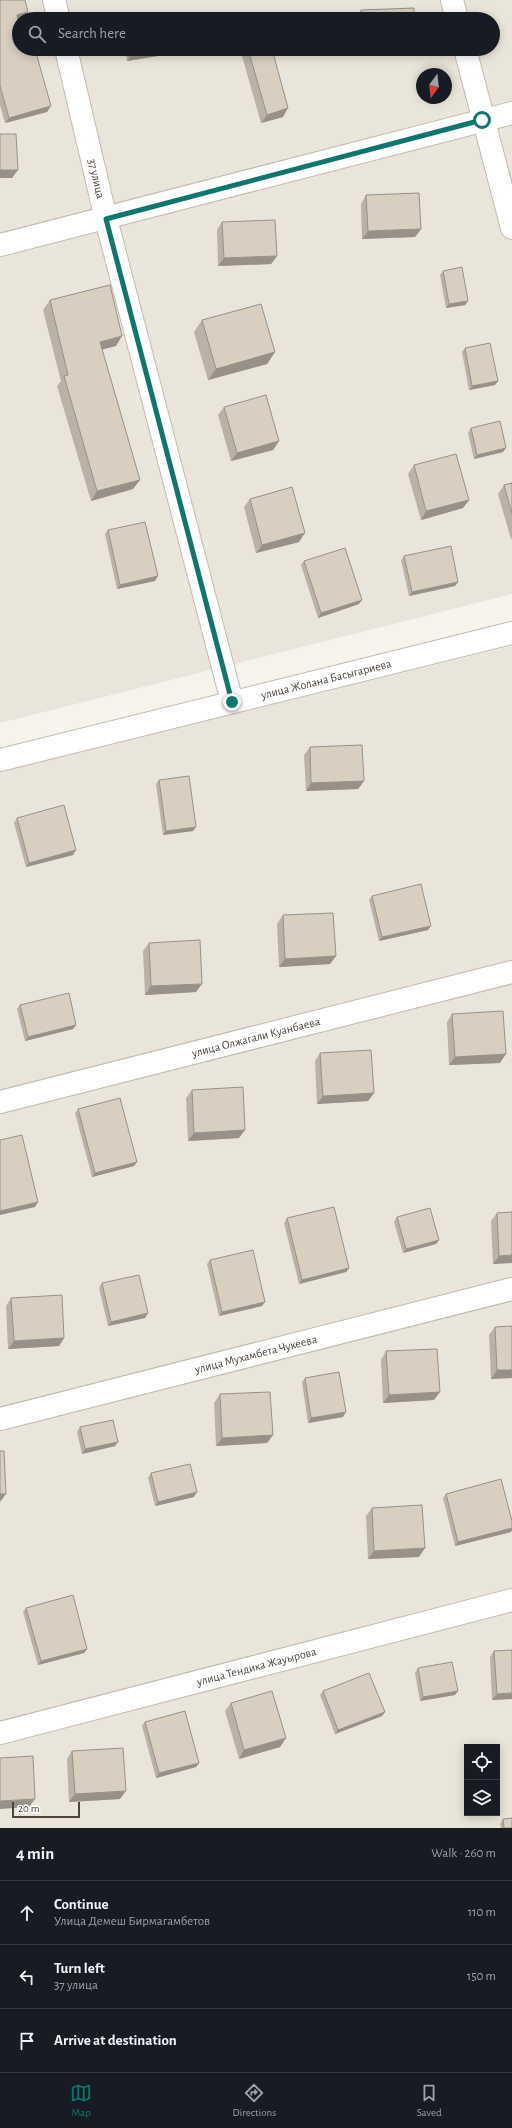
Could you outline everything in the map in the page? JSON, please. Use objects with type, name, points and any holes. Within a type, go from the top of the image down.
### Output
[{"type":"street","points":[[54,0],[57,12]]},
{"type":"street","points":[[452,0],[455,12]]},
{"type":"street","name":"37 улица","points":[[68,56],[106,219],[232,702]]},
{"type":"street","points":[[467,56],[482,120],[512,228]]},
{"type":"street","points":[[0,245],[106,219],[512,113]]},
{"type":"street","name":"улица Жолана Басыгариева","points":[[0,760],[512,633]]},
{"type":"street","name":"улица Олжагали Куанбаева","points":[[0,1102],[512,972]]},
{"type":"street","name":"улица Мухамбета Чукеева","points":[[0,1419],[512,1289]]},
{"type":"street","name":"улица Тендика Жауырова","points":[[0,1733],[512,1600]]},
{"type":"shaded area","points":[[0,0],[512,0],[512,594],[0,723]]},
{"type":"shaded area","points":[[512,646],[512,1828],[0,1828],[0,771]]},
{"type":"building","points":[[0,0],[25,0],[28,12],[12,12],[12,56],[37,56],[51,106],[9,118],[0,86]]},
{"type":"building","points":[[414,8],[414,12],[361,12],[361,10]]},
{"type":"building","points":[[250,56],[274,56],[288,108],[267,115]]},
{"type":"building","points":[[0,134],[16,134],[18,170],[0,170]]},
{"type":"building","points":[[419,193],[421,229],[368,231],[366,195]]},
{"type":"building","points":[[275,220],[277,256],[224,258],[222,222]]},
{"type":"building","points":[[462,267],[468,301],[449,304],[443,271]]},
{"type":"building","points":[[110,285],[122,336],[100,342],[140,480],[97,491],[64,376],[68,375],[50,300]]},
{"type":"building","points":[[261,304],[275,352],[216,369],[202,320]]},
{"type":"building","points":[[490,343],[498,381],[472,386],[465,348]]},
{"type":"building","points":[[266,395],[279,441],[237,453],[224,407]]},
{"type":"building","points":[[500,421],[506,448],[477,455],[471,428]]},
{"type":"building","points":[[456,454],[469,500],[426,511],[414,465]]},
{"type":"building","points":[[512,483],[512,514],[504,485]]},
{"type":"building","points":[[292,487],[305,533],[262,545],[250,499]]},
{"type":"building","points":[[145,522],[158,576],[120,585],[108,530]]},
{"type":"building","points":[[451,546],[458,582],[412,592],[404,556]]},
{"type":"building","points":[[345,548],[362,600],[321,613],[304,561]]},
{"type":"building","points":[[362,745],[364,781],[311,783],[310,747]]},
{"type":"building","points":[[189,776],[196,827],[166,831],[159,780]]},
{"type":"building","points":[[64,805],[76,850],[29,863],[17,818]]},
{"type":"building","points":[[421,884],[431,926],[382,937],[372,896]]},
{"type":"building","points":[[333,913],[336,956],[285,959],[283,915]]},
{"type":"building","points":[[200,940],[202,984],[151,986],[149,943]]},
{"type":"building","points":[[69,993],[76,1025],[28,1037],[20,1005]]},
{"type":"building","points":[[503,1011],[506,1054],[455,1057],[452,1014]]},
{"type":"building","points":[[371,1050],[374,1093],[323,1096],[320,1053]]},
{"type":"building","points":[[243,1087],[245,1130],[194,1133],[192,1090]]},
{"type":"building","points":[[120,1098],[137,1162],[95,1173],[78,1109]]},
{"type":"building","points":[[22,1135],[38,1202],[0,1211],[0,1140]]},
{"type":"building","points":[[334,1207],[349,1268],[302,1280],[287,1218]]},
{"type":"building","points":[[430,1208],[439,1240],[406,1249],[397,1217]]},
{"type":"building","points":[[512,1212],[512,1255],[499,1256],[497,1213]]},
{"type":"building","points":[[253,1250],[265,1302],[222,1312],[210,1260]]},
{"type":"building","points":[[139,1275],[148,1313],[111,1322],[102,1283]]},
{"type":"building","points":[[62,1295],[64,1338],[14,1341],[11,1298]]},
{"type":"building","points":[[512,1326],[512,1370],[497,1370],[495,1327]]},
{"type":"building","points":[[437,1349],[440,1392],[389,1395],[386,1351]]},
{"type":"building","points":[[339,1372],[346,1412],[311,1418],[305,1378]]},
{"type":"building","points":[[270,1392],[273,1435],[222,1438],[220,1394]]},
{"type":"building","points":[[113,1420],[118,1442],[85,1449],[80,1427]]},
{"type":"building","points":[[0,1451],[4,1451],[6,1494],[0,1494]]},
{"type":"building","points":[[190,1464],[197,1492],[158,1502],[151,1473]]},
{"type":"building","points":[[501,1479],[512,1521],[512,1528],[458,1542],[446,1494]]},
{"type":"building","points":[[422,1505],[425,1548],[374,1551],[372,1508]]},
{"type":"building","points":[[73,1595],[87,1649],[41,1661],[26,1608]]},
{"type":"building","points":[[512,1650],[512,1693],[497,1694],[494,1651]]},
{"type":"building","points":[[452,1662],[458,1691],[423,1697],[418,1668]]},
{"type":"building","points":[[369,1673],[385,1712],[338,1730],[323,1691]]},
{"type":"building","points":[[272,1691],[286,1738],[244,1750],[231,1703]]},
{"type":"building","points":[[185,1711],[199,1763],[159,1773],[145,1722]]},
{"type":"building","points":[[123,1748],[126,1791],[75,1794],[72,1751]]},
{"type":"building","points":[[33,1756],[35,1799],[0,1801],[0,1758]]},
{"type":"building","points":[[512,1818],[512,1828],[504,1828],[503,1819]]},
{"type":"route","points":[[232,702],[106,219],[482,120]]}]
